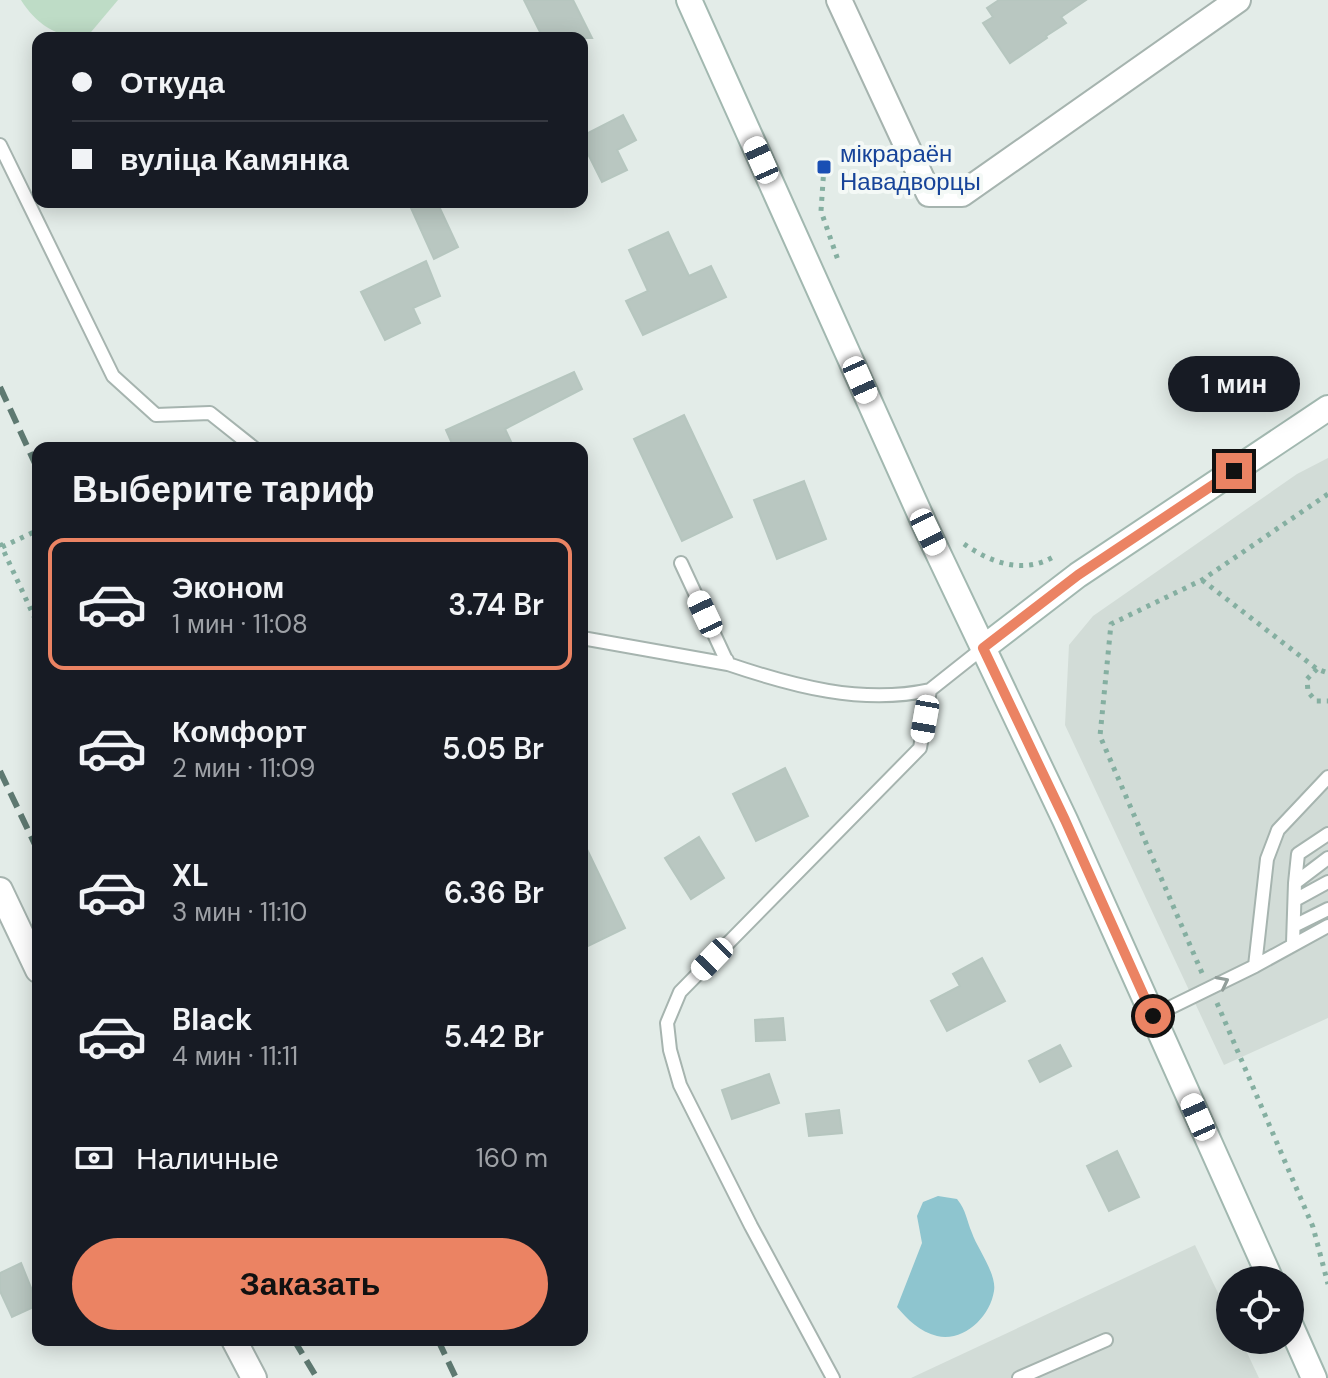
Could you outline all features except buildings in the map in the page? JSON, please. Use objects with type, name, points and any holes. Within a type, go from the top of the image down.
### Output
[{"type":"main road","points":[[689,0],[928,532],[1065,820],[1265,1266]]},
{"type":"main road","points":[[839,0],[929,194],[962,194],[1238,0]]},
{"type":"main road","points":[[983,648],[1078,575],[1328,408]]},
{"type":"main road","points":[[0,890],[32,957]]},
{"type":"main road","points":[[237,1346],[254,1378]]},
{"type":"main road","points":[[1303,1354],[1314,1378]]},
{"type":"lane","points":[[0,145],[113,376],[156,415],[210,413],[246,442]]},
{"type":"lane","points":[[681,563],[728,664]]},
{"type":"lane","points":[[588,639],[728,664],[781,682],[864,696],[906,695],[930,690],[983,648]]},
{"type":"lane","points":[[833,1378],[680,1085],[670,1050],[667,1023],[680,992],[920,748],[930,690]]},
{"type":"lane","points":[[1255,966],[1267,859],[1278,830],[1328,777]]},
{"type":"lane","points":[[1293,943],[1298,854],[1328,834]]},
{"type":"lane","points":[[1295,883],[1328,858]]},
{"type":"lane","points":[[1295,900],[1328,882]]},
{"type":"lane","points":[[1294,926],[1328,909]]},
{"type":"lane","points":[[1153,1016],[1328,926]]},
{"type":"lane","points":[[1019,1378],[1106,1340]]},
{"type":"path","points":[[824,167],[821,211],[841,270]]},
{"type":"path","points":[[1328,494],[1202,580],[1111,624],[1100,736],[1313,1227],[1328,1284]]},
{"type":"path","points":[[32,532],[1,545],[32,612]]},
{"type":"path","points":[[961,542],[989,561],[1020,566],[1045,562],[1063,552]]},
{"type":"path","points":[[1202,580],[1317,669],[1328,673]]},
{"type":"path","points":[[1317,669],[1307,679],[1308,692],[1316,701],[1328,703]]},
{"type":"shaded area","points":[[1328,458],[1328,1018],[1224,1065],[1065,725],[1069,645],[1093,616],[1297,474]]},
{"type":"shaded area","points":[[1195,1245],[1216,1289],[1216,1354],[1248,1354],[1259,1378],[911,1378]]},
{"type":"green space","points":[[21,0],[118,0],[91,32],[57,32],[33,16]]},
{"type":"water","points":[[938,1196],[957,1199],[994,1284],[992,1301],[974,1326],[947,1337],[920,1328],[897,1307],[922,1243],[917,1216],[923,1202]]},
{"type":"railway","points":[[0,387],[32,457]]},
{"type":"railway","points":[[0,771],[32,838]]},
{"type":"railway","points":[[298,1346],[317,1378]]},
{"type":"railway","points":[[441,1346],[456,1378]]},
{"type":"place","name":"мікрараён Навадворцы","points":[[824,167]]},
{"type":"route","points":[[1153,1016],[983,648],[1078,575],[1234,471]]}]
